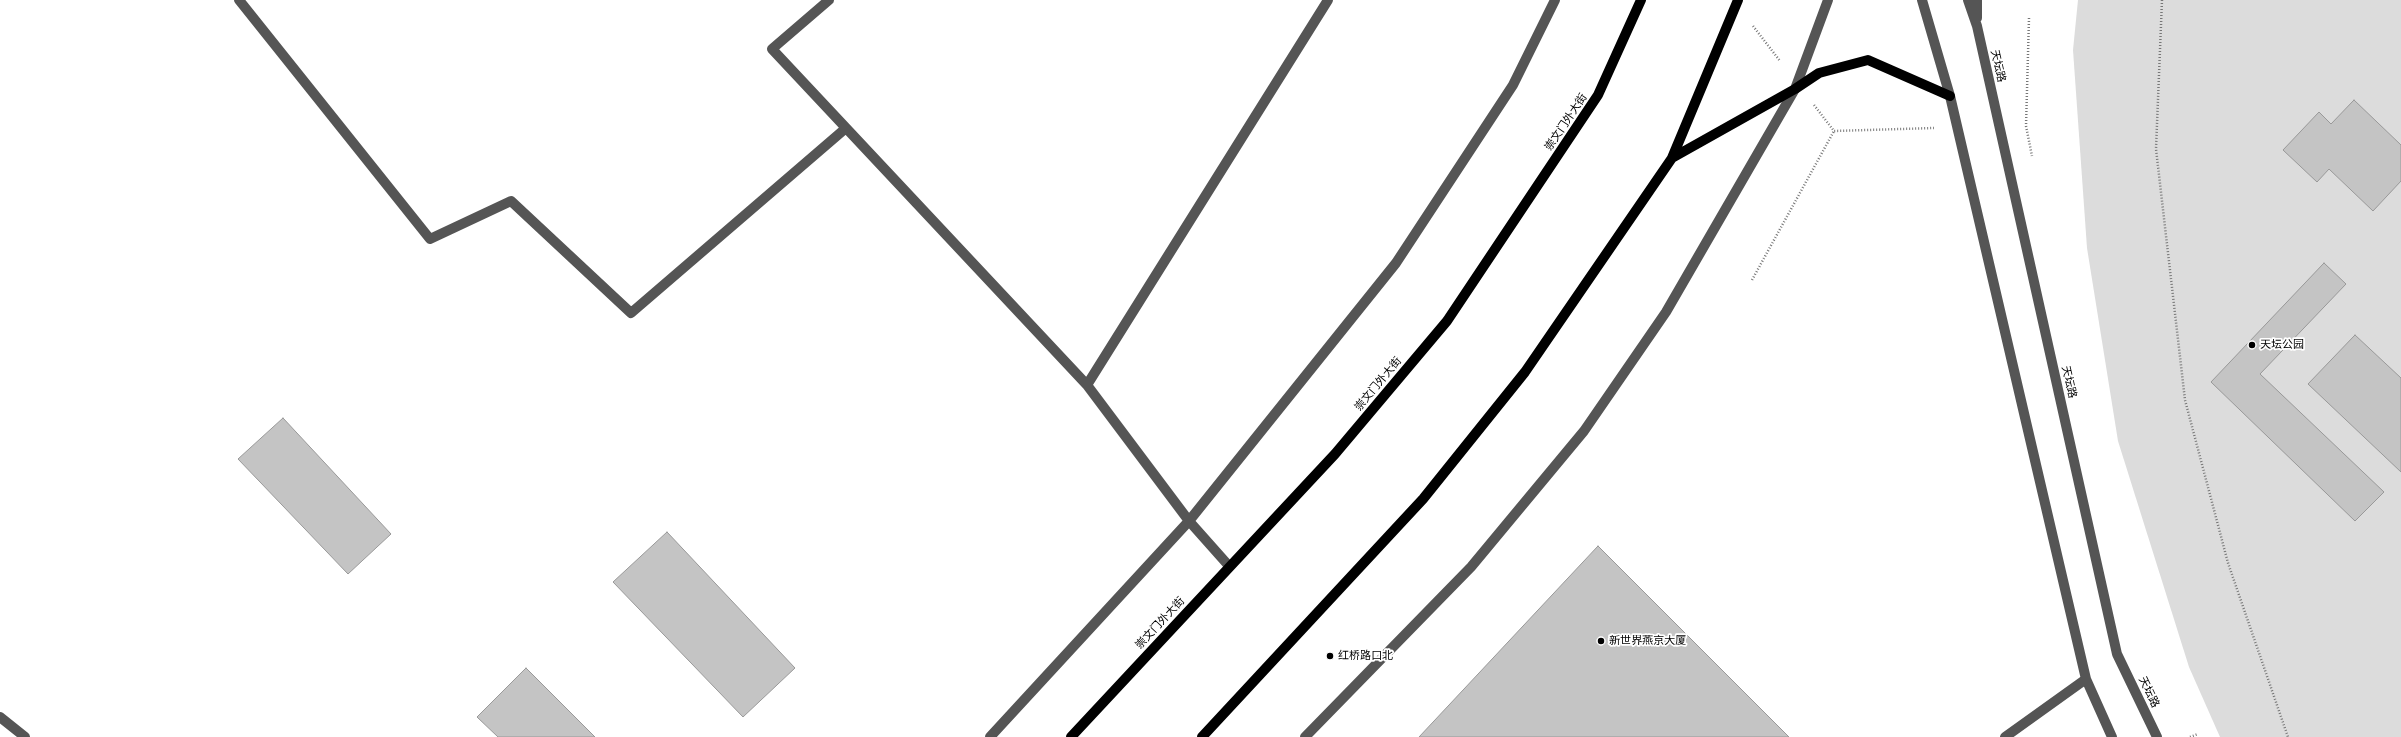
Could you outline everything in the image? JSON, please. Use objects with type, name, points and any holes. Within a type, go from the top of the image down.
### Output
[{"type":"main road","name":"崇文门外大街","points":[[1071,737],[1335,454],[1447,322],[1598,95],[1641,0]]},
{"type":"main road","points":[[1202,737],[1424,499],[1525,372],[1672,158],[1738,0]]},
{"type":"main road","points":[[1672,158],[1795,89],[1819,73],[1868,60],[1950,96]]},
{"type":"street","points":[[239,0],[430,239],[511,201],[631,313],[846,128]]},
{"type":"street","points":[[830,0],[772,49],[1087,385],[1190,521],[1229,566]]},
{"type":"street","points":[[1087,385],[1328,0]]},
{"type":"street","points":[[990,737],[1190,521],[1396,263],[1513,85],[1555,0]]},
{"type":"street","points":[[1305,737],[1471,567],[1584,430],[1666,312],[1795,89],[1828,0]]},
{"type":"street","points":[[1922,0],[1950,96],[2086,679],[2112,737]]},
{"type":"street","name":"天坛路","points":[[1968,0],[1976,26],[2117,654],[2157,737]]},
{"type":"street","name":"天坛路","points":[[1976,26],[1977,0]]},
{"type":"street","points":[[2005,737],[2086,679]]},
{"type":"street","points":[[0,717],[25,737]]},
{"type":"path","points":[[2162,0],[2156,149],[2185,400],[2228,563],[2288,737]]},
{"type":"path","points":[[2029,18],[2026,126],[2033,164]]},
{"type":"path","points":[[1752,25],[1781,62]]},
{"type":"path","points":[[1810,100],[1834,131]]},
{"type":"path","points":[[2019,126],[2026,126]]},
{"type":"path","points":[[1834,131],[1942,128]]},
{"type":"path","points":[[1752,280],[1834,131]]},
{"type":"path","points":[[2190,737],[2198,734]]},
{"type":"shaded area","name":"天坛公园","points":[[2078,0],[2401,0],[2401,737],[2220,737],[2189,667],[2118,441],[2087,248],[2073,50]]},
{"type":"building","points":[[2354,100],[2401,145],[2401,181],[2373,211],[2329,169],[2317,182],[2283,150],[2319,112],[2331,124]]},
{"type":"building","points":[[2324,263],[2346,284],[2260,374],[2384,492],[2355,521],[2211,382]]},
{"type":"building","points":[[2355,335],[2401,378],[2401,472],[2308,384]]},
{"type":"building","points":[[283,418],[391,534],[348,574],[238,459]]},
{"type":"building","points":[[667,532],[795,668],[743,717],[613,582]]},
{"type":"building","name":"新世界燕京大厦","points":[[1598,546],[1789,737],[1419,737]]},
{"type":"building","points":[[526,668],[595,737],[498,737],[477,717]]},
{"type":"place","name":"天坛公园","points":[[2252,345]]},
{"type":"place","name":"新世界燕京大厦","points":[[1601,641]]},
{"type":"place","name":"红桥路口北","points":[[1330,656]]}]
